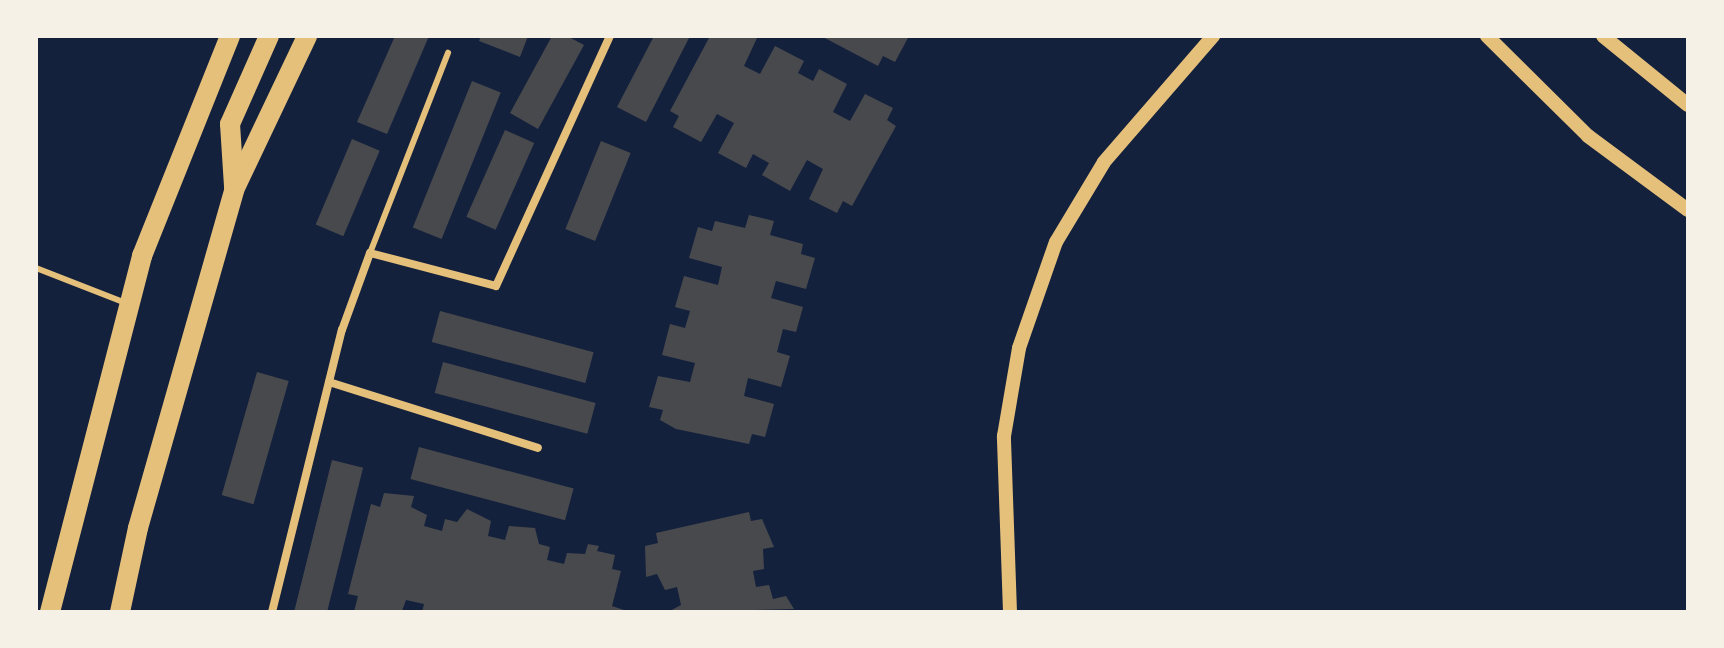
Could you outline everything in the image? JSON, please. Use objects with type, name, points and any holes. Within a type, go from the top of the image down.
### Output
[{"type":"main road","points":[[50,612],[142,256],[230,36]]},
{"type":"main road","points":[[234,190],[230,124],[269,36]]},
{"type":"main road","points":[[120,612],[138,528],[234,190],[307,36]]},
{"type":"street","points":[[272,612],[329,382],[370,253],[496,286],[610,36]]},
{"type":"street","points":[[1010,612],[1004,436],[1019,348],[1037,295],[1056,242],[1104,162],[1213,36]]},
{"type":"street","points":[[1487,36],[1588,136],[1688,210]]},
{"type":"street","points":[[1603,36],[1688,105]]},
{"type":"street","points":[[329,382],[538,448]]},
{"type":"lane","points":[[370,253],[448,53]]},
{"type":"lane","points":[[36,268],[129,304]]},
{"type":"building","points":[[395,36],[429,36],[387,134],[357,122]]},
{"type":"building","points":[[481,36],[528,36],[520,57],[479,41]]},
{"type":"building","points":[[552,36],[567,36],[584,45],[538,129],[510,113]]},
{"type":"building","points":[[654,36],[690,36],[646,122],[617,107]]},
{"type":"building","points":[[710,36],[757,38],[744,66],[760,74],[775,46],[804,61],[798,73],[813,81],[819,69],[847,84],[833,112],[850,121],[865,94],[893,108],[887,120],[896,126],[852,206],[843,201],[837,213],[809,199],[823,169],[807,160],[790,191],[762,175],[769,163],[753,154],[746,168],[718,153],[734,123],[717,114],[701,142],[673,127],[679,116],[670,111]]},
{"type":"building","points":[[821,36],[909,36],[895,62],[883,56],[878,66]]},
{"type":"building","points":[[472,81],[501,93],[442,239],[413,227]]},
{"type":"building","points":[[505,130],[534,143],[496,230],[466,217]]},
{"type":"building","points":[[352,139],[380,151],[343,236],[316,225]]},
{"type":"building","points":[[601,141],[631,153],[595,241],[565,229]]},
{"type":"building","points":[[749,215],[774,221],[770,235],[803,244],[801,254],[815,258],[806,289],[776,281],[771,298],[803,307],[796,332],[783,329],[777,352],[790,356],[781,387],[748,378],[744,396],[774,404],[765,437],[752,434],[749,444],[676,429],[660,420],[663,410],[649,407],[658,376],[690,382],[695,363],[662,355],[670,324],[685,328],[690,311],[675,307],[684,276],[718,285],[722,267],[689,258],[698,227],[712,231],[715,221],[745,228]]},
{"type":"building","points":[[440,311],[594,352],[585,383],[432,342]]},
{"type":"building","points":[[443,362],[596,403],[587,434],[435,393]]},
{"type":"building","points":[[257,372],[289,381],[253,504],[222,495]]},
{"type":"building","points":[[419,447],[574,488],[565,520],[410,479]]},
{"type":"building","points":[[332,460],[363,468],[327,612],[294,612]]},
{"type":"building","points":[[384,493],[414,496],[411,507],[427,515],[424,526],[442,531],[445,519],[457,522],[467,509],[491,521],[488,536],[505,540],[509,526],[535,528],[539,544],[550,547],[547,560],[564,564],[567,553],[585,554],[588,544],[599,546],[597,551],[615,555],[612,569],[621,571],[612,606],[630,612],[422,612],[424,604],[406,600],[402,611],[354,612],[358,596],[348,594],[371,504],[380,507]]},
{"type":"building","points":[[749,512],[751,521],[762,519],[774,547],[763,549],[764,569],[753,571],[756,587],[769,585],[773,599],[786,596],[794,609],[668,612],[681,605],[677,587],[665,590],[657,574],[646,577],[645,546],[658,543],[656,533]]}]
